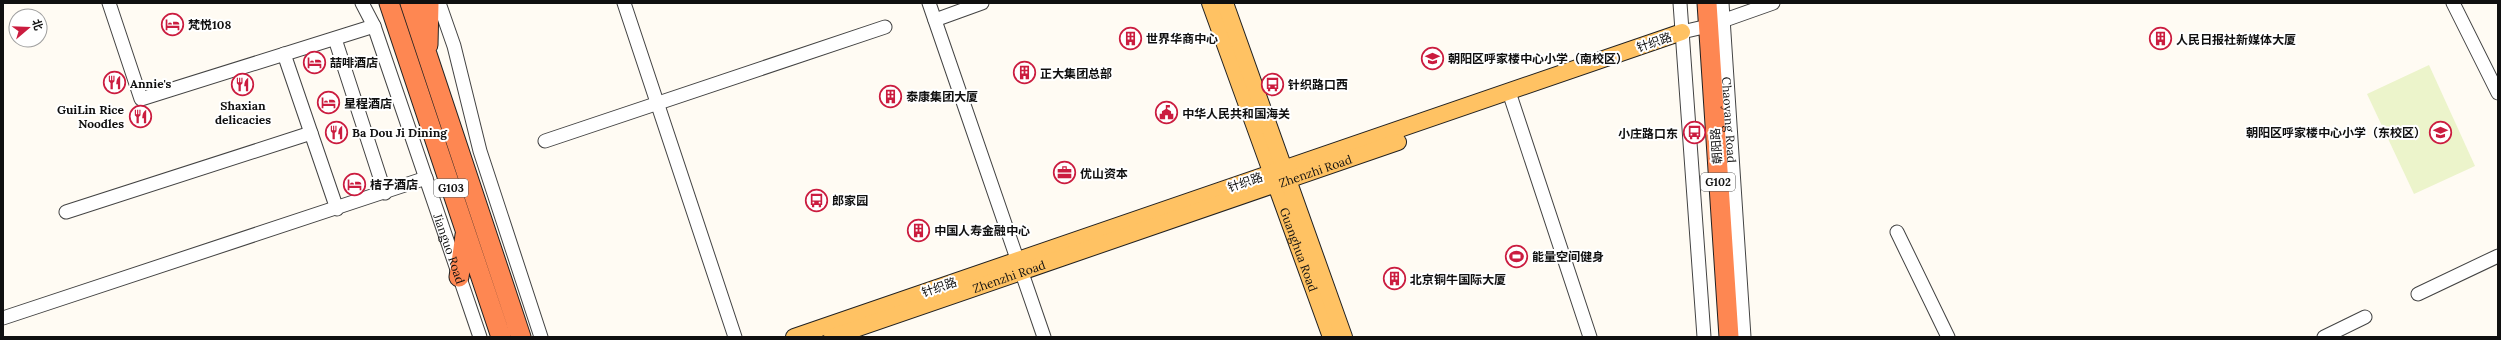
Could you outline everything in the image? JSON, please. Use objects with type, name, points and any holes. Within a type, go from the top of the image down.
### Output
[{"type":"highway","points":[[376,3],[401,38]]},
{"type":"highway","name":"Jianguo Road","points":[[389,3],[501,337]]},
{"type":"highway","name":"G103","points":[[410,3],[419,34],[521,337]]},
{"type":"highway","points":[[419,3],[419,34]]},
{"type":"highway","points":[[428,59],[429,3]]},
{"type":"highway","name":"Chaoyang Road","points":[[1695,3],[1699,31]]},
{"type":"highway","name":"朝阳路","points":[[1704,336],[1699,31],[1706,3]]},
{"type":"highway","name":"朝阳路","points":[[1699,31],[1729,337]]},
{"type":"highway","points":[[459,277],[466,230]]},
{"type":"main road","name":"Guanghua Road","points":[[1210,3],[1344,337]]},
{"type":"main road","name":"Guanghua Road","points":[[1225,3],[1331,337]]},
{"type":"main road","name":"Zhenzhi Road","points":[[832,337],[1020,266],[1699,31]]},
{"type":"main road","name":"针织路","points":[[794,337],[1020,266]]},
{"type":"street","points":[[109,3],[141,99],[284,54],[335,40],[374,26]]},
{"type":"street","name":"Jianguo Road","points":[[362,3],[374,26],[480,337]]},
{"type":"street","points":[[439,3],[454,46],[480,152],[541,337]]},
{"type":"street","points":[[624,3],[735,337]]},
{"type":"street","points":[[929,3],[1044,337]]},
{"type":"street","points":[[935,20],[982,3]]},
{"type":"street","name":"朝阳路","points":[[1680,3],[1699,31],[1722,3]]},
{"type":"street","points":[[1699,31],[1773,3]]},
{"type":"street","points":[[2453,3],[2498,93]]},
{"type":"street","points":[[545,141],[885,27]]},
{"type":"street","name":"Chaoyang Road","points":[[1699,31],[1744,337]]},
{"type":"street","points":[[335,40],[385,193]]},
{"type":"street","points":[[284,54],[337,209]]},
{"type":"street","points":[[1510,97],[1590,337]]},
{"type":"street","points":[[66,212],[311,132]]},
{"type":"street","points":[[3,318],[337,209],[426,178]]},
{"type":"street","points":[[1897,232],[1948,337]]},
{"type":"street","points":[[2418,294],[2498,256]]},
{"type":"street","points":[[2324,337],[2365,317]]},
{"type":"green space","name":"朝阳区呼家楼中心小学（东校区）","points":[[2429,65],[2475,166],[2414,194],[2367,94]]},
{"type":"place","name":"梵悦108","points":[[172,24]]},
{"type":"place","name":"世界华商中心","points":[[1131,38]]},
{"type":"place","name":"人民日报社新媒体大厦","points":[[2161,39]]},
{"type":"place","name":"朝阳区呼家楼中心小学（南校区）","points":[[1432,58]]},
{"type":"place","name":"喆啡酒店","points":[[315,62]]},
{"type":"place","name":"正大集团总部","points":[[1025,73]]},
{"type":"place","name":"Annie's","points":[[115,83]]},
{"type":"place","name":"Shaxian delicacies","points":[[243,84]]},
{"type":"place","name":"针织路口西","points":[[1272,84]]},
{"type":"place","name":"泰康集团大厦","points":[[891,96]]},
{"type":"place","name":"星程酒店","points":[[329,103]]},
{"type":"place","name":"中华人民共和国海关","points":[[1166,113]]},
{"type":"place","name":"GuiLin Rice Noodles","points":[[140,116]]},
{"type":"place","name":"Ba Dou Ji Dining","points":[[337,132]]},
{"type":"place","name":"朝阳区呼家楼中心小学（东校区）","points":[[2441,132]]},
{"type":"place","name":"小庄路口东","points":[[1694,133]]},
{"type":"place","name":"优山资本","points":[[1064,173]]},
{"type":"place","name":"桔子酒店","points":[[355,184]]},
{"type":"place","name":"郎家园","points":[[816,200]]},
{"type":"place","name":"中国人寿金融中心","points":[[918,230]]},
{"type":"place","name":"能量空间健身","points":[[1517,256]]},
{"type":"place","name":"北京铜牛国际大厦","points":[[1394,279]]}]
